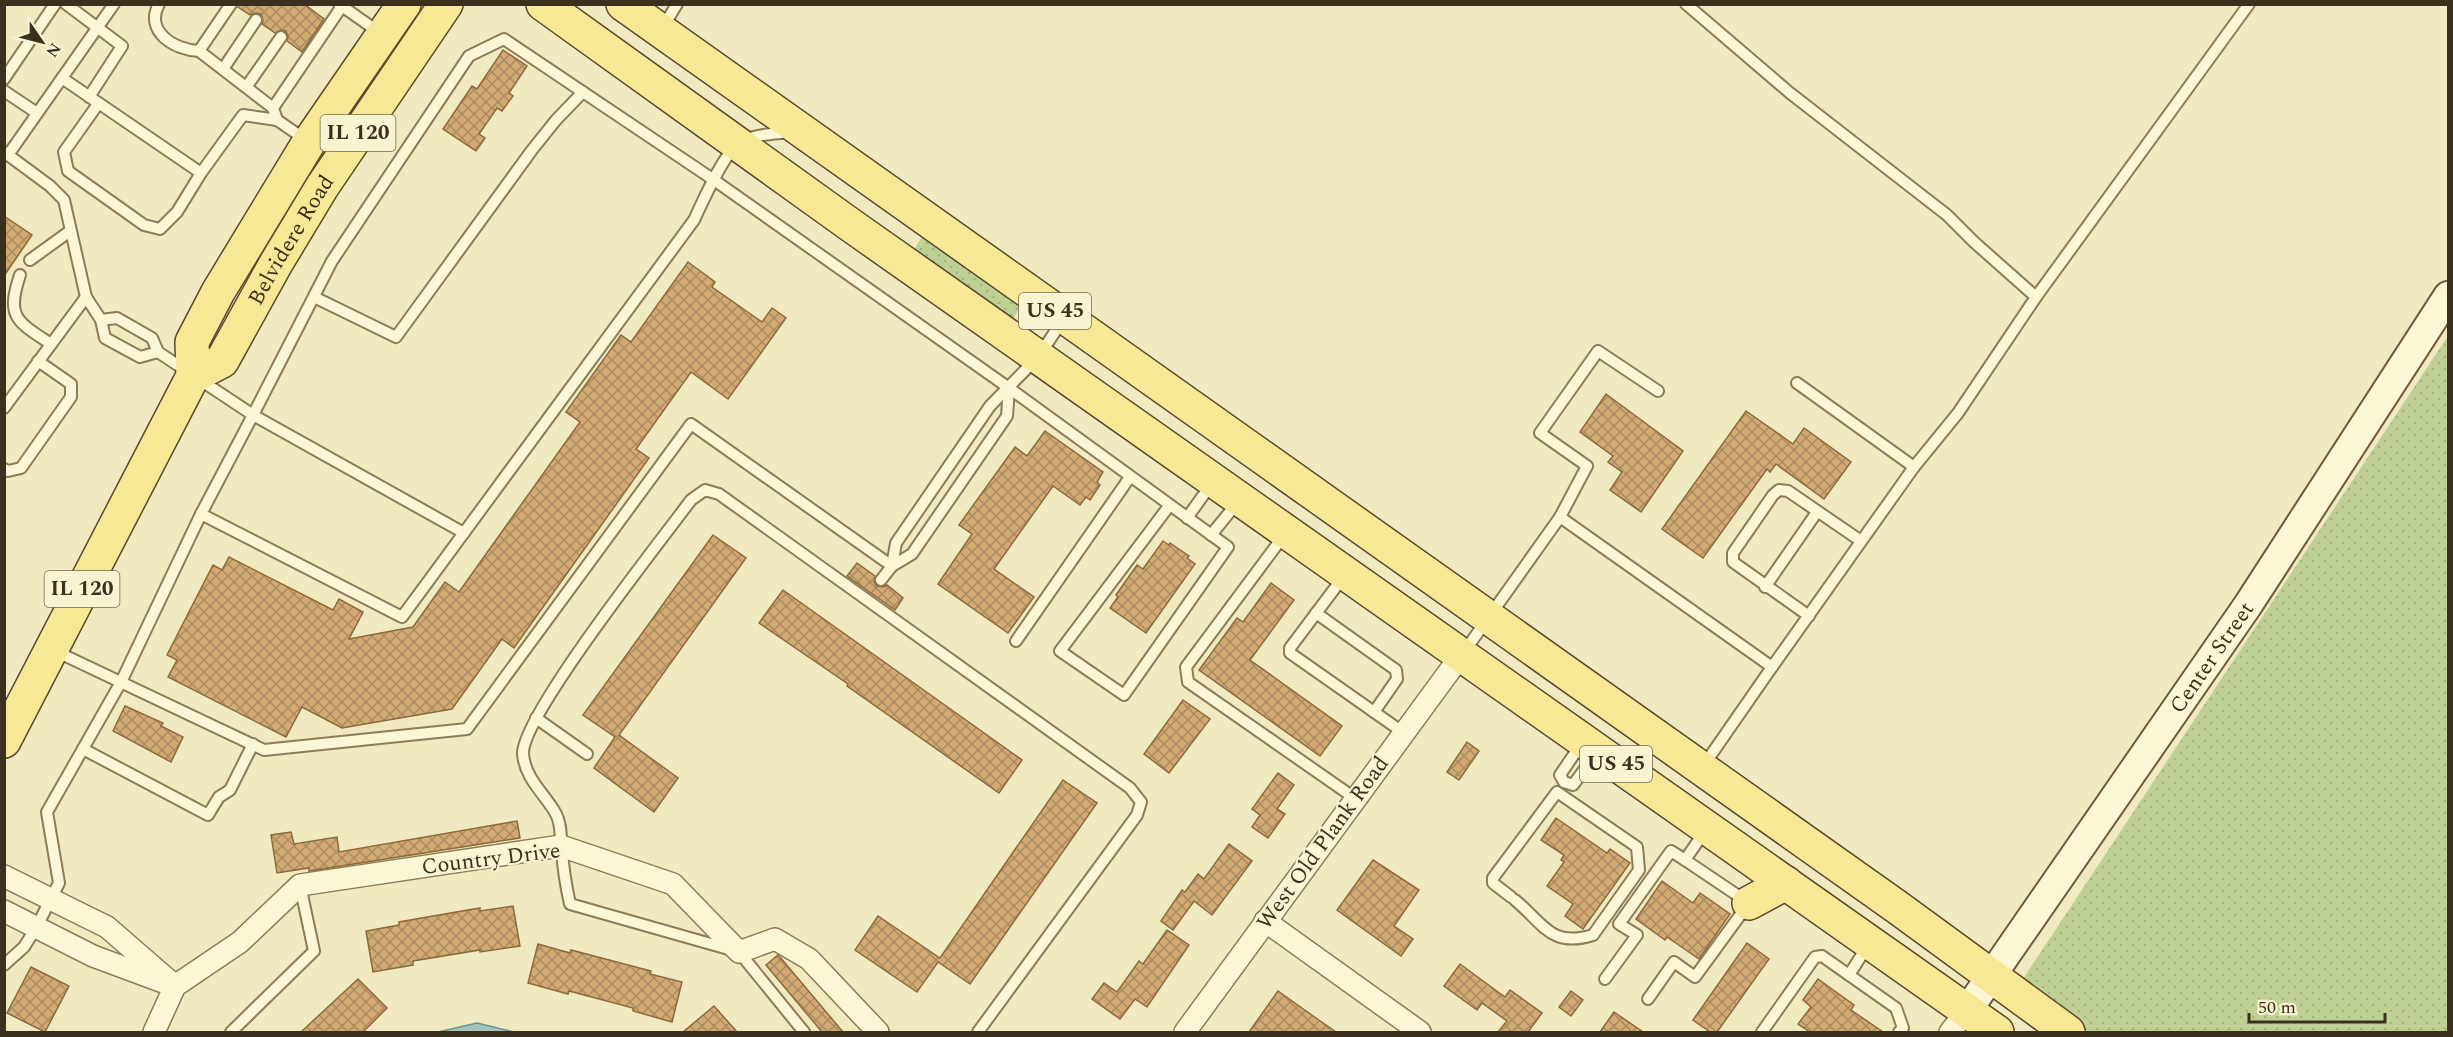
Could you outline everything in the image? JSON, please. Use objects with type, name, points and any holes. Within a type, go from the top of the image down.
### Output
[{"type":"main road","name":"Belvidere Road","points":[[4,741],[193,376],[192,342],[256,228],[309,142],[404,4]]},
{"type":"main road","name":"Belvidere Road","points":[[193,376],[222,361],[275,265],[322,187],[446,4]]},
{"type":"main road","name":"US 45","points":[[543,4],[1038,357],[1870,943],[1959,1022],[1997,1032]]},
{"type":"main road","name":"US 45","points":[[622,4],[668,18],[801,131],[1897,907],[2068,1032]]},
{"type":"main road","points":[[1707,828],[1733,792]]},
{"type":"main road","points":[[1749,903],[1756,862]]},
{"type":"main road","points":[[1749,903],[1786,883]]},
{"type":"street","name":"Center Street","points":[[1959,1022],[2248,605],[2448,296]]},
{"type":"street","name":"West Old Plank Road","points":[[1185,1032],[1462,654]]},
{"type":"street","name":"Country Drive","points":[[300,885],[561,846],[674,884],[739,952]]},
{"type":"street","points":[[4,876],[107,927],[175,986]]},
{"type":"street","points":[[154,1032],[175,986],[240,942],[300,885]]},
{"type":"street","points":[[4,911],[93,956],[175,986]]},
{"type":"street","points":[[1266,921],[1420,1032]]},
{"type":"street","points":[[739,952],[775,939],[809,959],[878,1032]]},
{"type":"lane","points":[[4,79],[55,4]]},
{"type":"lane","points":[[66,4],[122,46],[64,152],[68,171],[144,225],[160,229],[177,212],[201,173],[243,115],[277,120],[309,142]]},
{"type":"lane","points":[[114,4],[6,153],[50,186],[64,200],[86,297],[101,320],[105,338],[140,357],[158,352]]},
{"type":"lane","points":[[159,4],[153,15],[155,27],[164,38],[186,51],[199,51],[273,108],[277,120]]},
{"type":"lane","points":[[199,51],[231,4]]},
{"type":"lane","points":[[1686,4],[1790,93],[1947,215],[2036,297]]},
{"type":"lane","points":[[1701,769],[1914,467],[1958,413],[2036,297],[2248,4]]},
{"type":"lane","points":[[273,108],[341,5],[382,35]]},
{"type":"lane","points":[[223,69],[256,20]]},
{"type":"lane","points":[[246,86],[281,37]]},
{"type":"lane","points":[[4,965],[24,947],[59,884],[47,812],[121,682],[201,514],[332,261],[469,56],[504,39],[714,180],[1009,388],[1228,547],[1124,695],[1060,651],[1169,506]]},
{"type":"lane","points":[[62,78],[201,173]]},
{"type":"lane","points":[[4,91],[37,113]]},
{"type":"lane","points":[[314,297],[396,337],[532,150],[583,92]]},
{"type":"lane","points":[[201,514],[402,617],[694,220],[714,180],[737,144],[754,136],[801,131]]},
{"type":"lane","points":[[30,260],[70,231]]},
{"type":"lane","points":[[20,275],[12,306],[15,315],[33,332],[51,344]]},
{"type":"lane","points":[[4,408],[86,297]]},
{"type":"lane","points":[[101,320],[117,318],[152,338],[158,352],[253,415],[464,533]]},
{"type":"lane","points":[[892,566],[896,543],[990,406],[1038,357],[1065,318]]},
{"type":"lane","points":[[1462,654],[1560,517],[1587,466],[1540,433],[1598,351],[1658,391]]},
{"type":"lane","points":[[4,469],[8,471],[21,468],[72,397],[71,384],[38,361]]},
{"type":"lane","points":[[1797,383],[1914,467]]},
{"type":"lane","points":[[881,580],[892,566],[912,554],[1008,416],[1009,388]]},
{"type":"lane","points":[[50,649],[264,750],[467,729],[691,424],[892,566]]},
{"type":"lane","points":[[1017,641],[1130,477]]},
{"type":"lane","points":[[1187,518],[1214,480]]},
{"type":"lane","points":[[939,481],[955,491]]},
{"type":"lane","points":[[804,1032],[739,952],[570,904],[560,826],[556,814],[528,774],[523,754],[526,739],[536,718],[589,638],[691,500],[705,490],[719,494],[870,597],[1130,788],[1141,802],[1137,815],[978,1032]]},
{"type":"lane","points":[[1809,616],[1765,587],[1733,562],[1733,554],[1773,495],[1779,490],[1788,492],[1861,542]]},
{"type":"lane","points":[[1211,535],[1240,499]]},
{"type":"lane","points":[[1765,587],[1817,512]]},
{"type":"lane","points":[[1560,517],[1773,667]]},
{"type":"lane","points":[[1287,532],[1186,667],[1188,682],[1356,799]]},
{"type":"lane","points":[[1346,573],[1290,648],[1290,653],[1404,733]]},
{"type":"lane","points":[[1316,613],[1396,670],[1397,679],[1374,712]]},
{"type":"lane","points":[[536,718],[587,754]]},
{"type":"lane","points":[[83,749],[208,816],[219,797],[230,790],[253,744]]},
{"type":"lane","points":[[1588,746],[1592,759],[1573,785],[1564,782],[1560,775],[1577,750],[1588,746]]},
{"type":"lane","points":[[1557,792],[1637,847],[1639,870],[1593,935],[1583,938],[1559,938],[1543,928],[1533,915],[1493,883],[1493,878],[1564,782]]},
{"type":"lane","points":[[1684,860],[1707,828]]},
{"type":"lane","points":[[1605,979],[1636,935],[1619,924],[1671,851],[1749,903],[1695,978],[1674,962],[1648,999]]},
{"type":"lane","points":[[231,1032],[314,951],[300,885]]},
{"type":"lane","points":[[1849,975],[1870,943]]},
{"type":"lane","points":[[1762,1032],[1815,957],[1822,956],[1896,1008],[1902,1028],[1899,1032]]},
{"type":"green space","points":[[922,237],[986,277],[1022,304],[1012,321],[913,251]]},
{"type":"green space","points":[[2448,336],[2448,1032],[2072,1032],[2015,991]]},
{"type":"water","points":[[477,1023],[514,1032],[438,1032]]},
{"type":"building","points":[[238,4],[304,4],[324,19],[302,52],[287,41],[286,31],[281,30],[275,33],[262,24],[261,14],[250,15],[238,7]]},
{"type":"building","points":[[503,50],[527,66],[509,93],[513,96],[502,111],[497,108],[479,134],[485,138],[476,151],[443,129],[472,86],[477,89]]},
{"type":"building","points":[[4,216],[32,235],[4,276]]},
{"type":"building","points":[[688,262],[715,282],[712,287],[762,322],[772,308],[786,318],[728,399],[691,372],[636,449],[649,458],[514,648],[502,639],[452,709],[342,728],[302,707],[286,737],[168,677],[177,660],[167,655],[213,565],[222,570],[229,557],[333,610],[339,599],[363,612],[349,639],[413,627],[445,582],[459,592],[580,422],[566,412],[621,335],[631,342]]},
{"type":"building","points":[[1606,394],[1683,451],[1641,512],[1610,490],[1622,472],[1608,462],[1613,456],[1580,432]]},
{"type":"building","points":[[1746,411],[1793,444],[1804,428],[1851,462],[1824,499],[1776,464],[1770,472],[1767,469],[1703,558],[1662,529]]},
{"type":"building","points":[[1045,431],[1103,472],[1097,482],[1100,485],[1090,500],[1086,497],[1080,505],[1053,486],[994,569],[1034,597],[1008,633],[938,584],[972,534],[959,525],[1015,447],[1027,456]]},
{"type":"building","points":[[713,535],[746,558],[619,735],[678,778],[654,812],[594,768],[615,737],[583,715]]},
{"type":"building","points":[[1163,541],[1189,556],[1187,558],[1195,564],[1146,633],[1110,608],[1118,597],[1116,595],[1137,565],[1143,569]]},
{"type":"building","points":[[857,563],[875,576],[874,582],[877,586],[887,585],[903,598],[895,610],[847,576]]},
{"type":"building","points":[[1271,583],[1294,600],[1250,660],[1342,726],[1320,756],[1199,670],[1237,618],[1243,622]]},
{"type":"building","points":[[783,590],[1022,760],[999,793],[759,623]]},
{"type":"building","points":[[1183,700],[1210,719],[1169,773],[1144,754]]},
{"type":"building","points":[[125,706],[163,723],[161,726],[183,737],[171,762],[113,731]]},
{"type":"building","points":[[1467,742],[1479,751],[1459,780],[1447,772]]},
{"type":"building","points":[[1278,773],[1294,785],[1277,809],[1285,814],[1268,838],[1252,827],[1260,815],[1252,809]]},
{"type":"building","points":[[1063,780],[1097,803],[970,984],[938,962],[917,992],[855,950],[878,916],[940,958]]},
{"type":"building","points":[[1556,818],[1607,853],[1610,849],[1630,863],[1583,929],[1565,916],[1573,904],[1547,886],[1564,862],[1561,860],[1564,855],[1541,840]]},
{"type":"building","points":[[517,821],[520,838],[309,871],[309,868],[277,873],[271,835],[291,832],[294,844],[337,837],[339,852]]},
{"type":"building","points":[[1229,844],[1252,861],[1212,915],[1194,901],[1173,930],[1161,921],[1182,890],[1185,892],[1198,874],[1204,879]]},
{"type":"building","points":[[1373,860],[1419,890],[1394,926],[1413,939],[1401,956],[1337,910]]},
{"type":"building","points":[[1662,881],[1693,903],[1700,893],[1730,914],[1699,959],[1667,937],[1665,940],[1636,919]]},
{"type":"building","points":[[513,906],[520,946],[413,961],[413,965],[373,972],[366,931],[399,925],[399,922],[480,908],[480,911]]},
{"type":"building","points":[[1167,930],[1189,945],[1147,1007],[1135,999],[1120,1019],[1092,999],[1104,983],[1117,992],[1139,961],[1143,964]]},
{"type":"building","points":[[1747,943],[1769,959],[1717,1032],[1710,1032],[1693,1020]]},
{"type":"building","points":[[538,944],[570,953],[571,950],[651,971],[650,974],[682,982],[672,1022],[633,1011],[633,1008],[528,983]]},
{"type":"building","points":[[778,955],[843,1032],[822,1032],[766,965]]},
{"type":"building","points":[[1460,964],[1505,997],[1510,990],[1542,1013],[1528,1032],[1498,1032],[1507,1021],[1482,1003],[1477,1010],[1444,986]]},
{"type":"building","points":[[31,967],[69,986],[45,1032],[7,1013]]},
{"type":"building","points":[[358,979],[387,1008],[363,1032],[301,1032]]},
{"type":"building","points":[[1818,979],[1854,1005],[1851,1010],[1883,1032],[1810,1032],[1798,1024],[1811,1007],[1803,1000]]},
{"type":"building","points":[[1278,991],[1316,1018],[1336,1032],[1249,1032]]},
{"type":"building","points":[[1571,991],[1583,1000],[1571,1016],[1559,1007]]},
{"type":"building","points":[[714,1006],[737,1032],[683,1032]]},
{"type":"building","points":[[1614,1012],[1643,1032],[1600,1032]]}]
